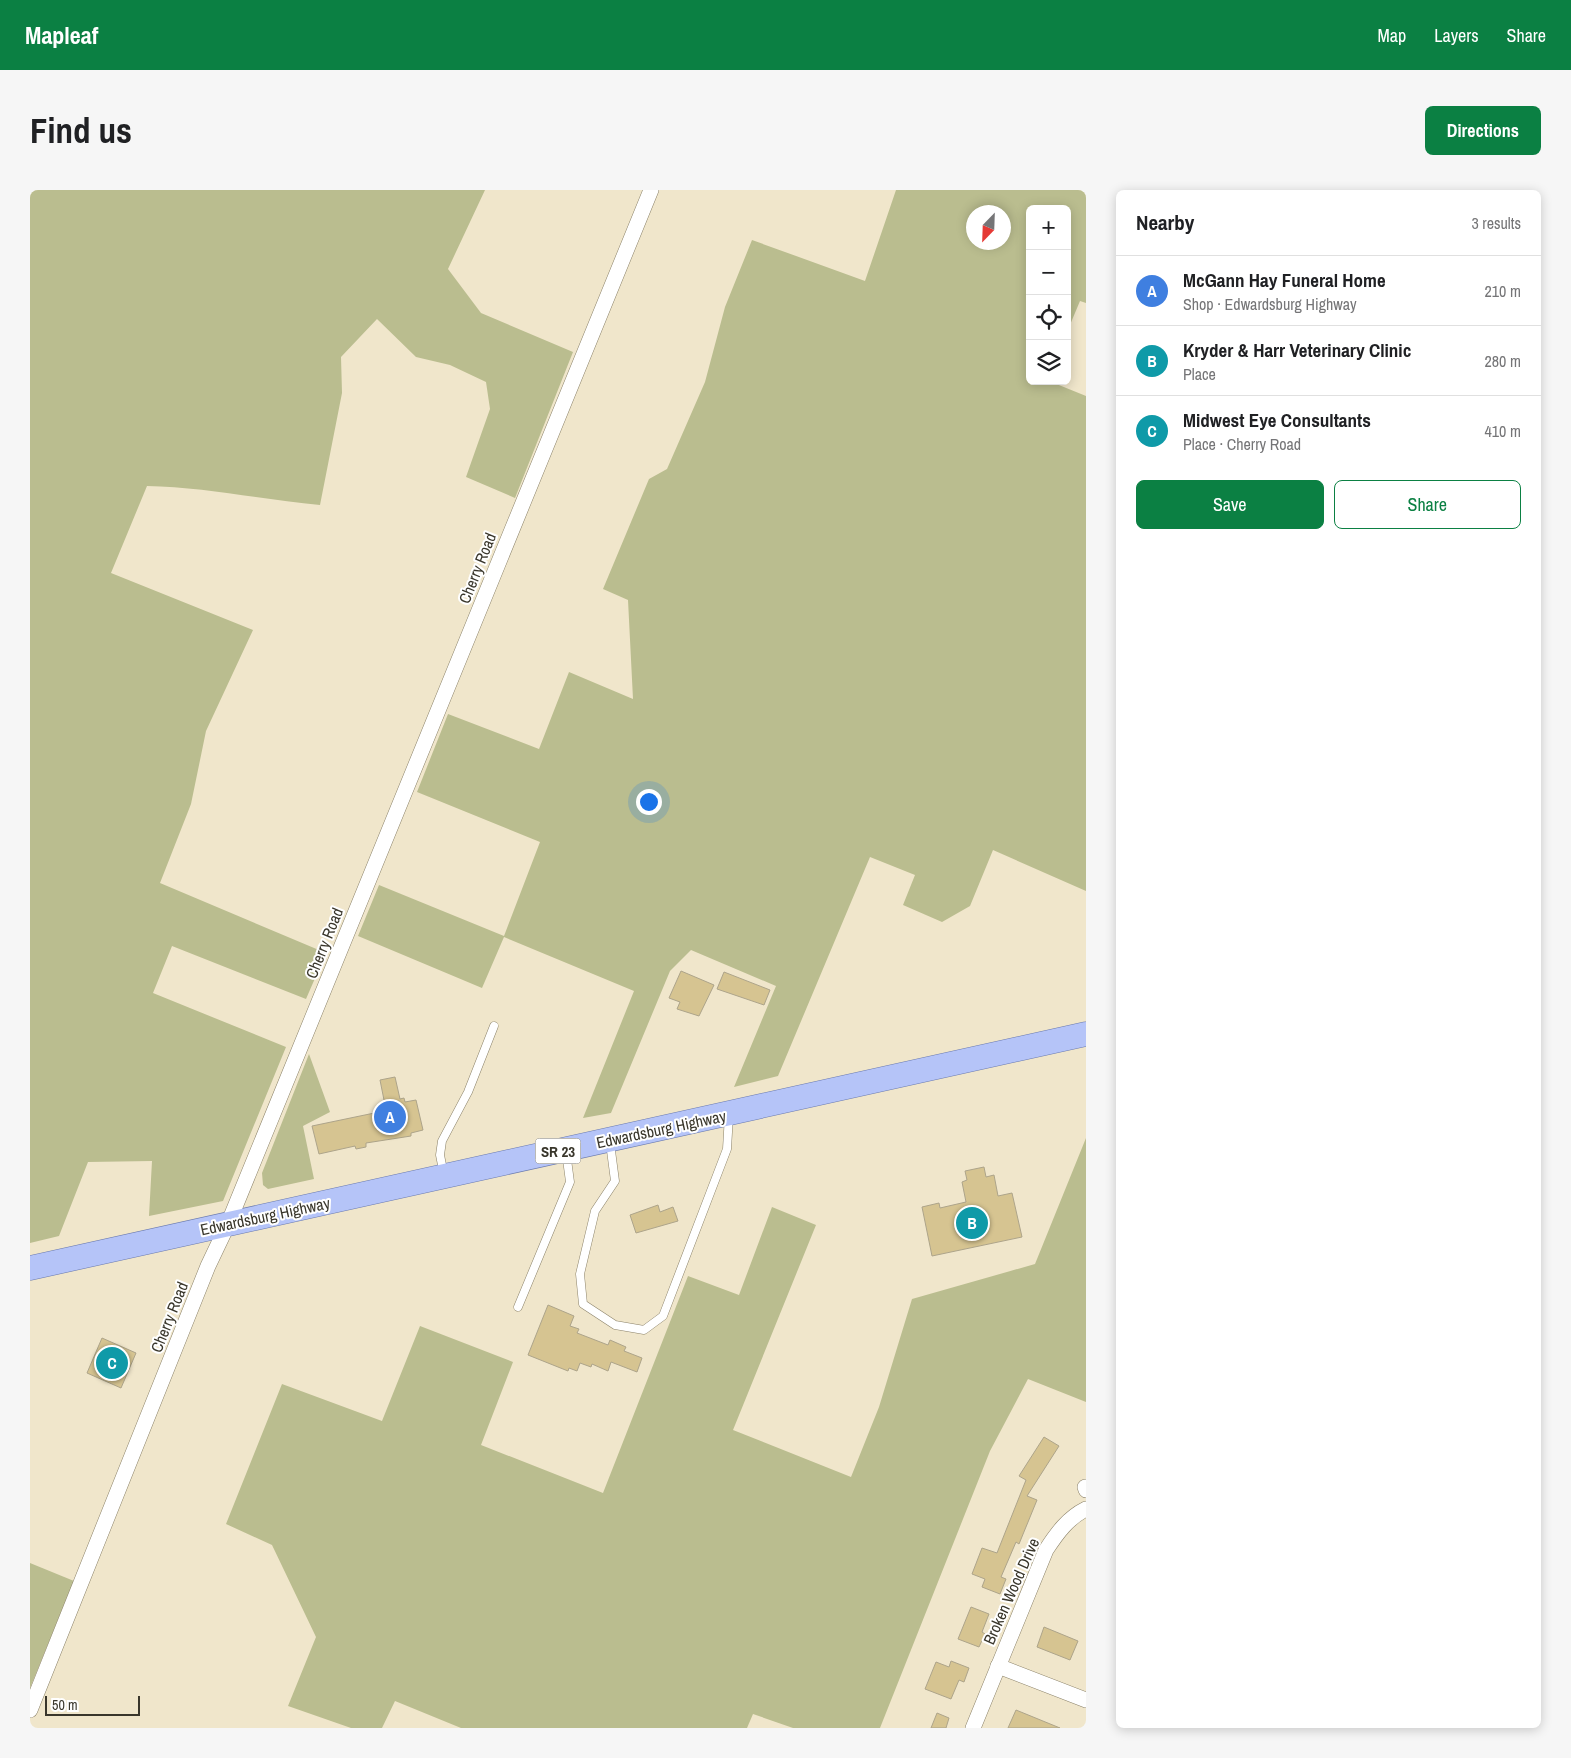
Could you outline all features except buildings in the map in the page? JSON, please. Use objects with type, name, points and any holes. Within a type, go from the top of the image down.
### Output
[{"type":"main road","name":"Edwardsburg Highway","points":[[30,1268],[1086,1034]]},
{"type":"street","name":"Cherry Road","points":[[30,1710],[208,1266],[228,1224],[651,190]]},
{"type":"street","name":"Broken Wood Drive","points":[[1086,1510],[1068,1521],[1046,1550],[998,1666],[1086,1700]]},
{"type":"street","points":[[973,1728],[998,1666]]},
{"type":"lane","points":[[444,1176],[440,1155],[442,1142],[468,1092],[494,1026]]},
{"type":"lane","points":[[610,1140],[616,1180],[595,1211],[580,1274],[583,1304],[615,1325],[644,1330],[663,1316],[727,1149],[729,1114]]},
{"type":"lane","points":[[518,1307],[570,1182],[566,1150]]},
{"type":"green space","points":[[30,190],[485,190],[448,269],[481,313],[573,352],[515,498],[466,477],[490,409],[486,382],[450,365],[416,357],[377,319],[341,357],[342,393],[320,505],[212,491],[147,486],[111,573],[253,630],[206,731],[191,804],[160,883],[326,953],[306,999],[172,946],[153,993],[286,1047],[223,1201],[149,1216],[152,1161],[88,1162],[59,1236],[30,1243]]},
{"type":"green space","points":[[896,190],[1086,190],[1086,303],[1080,301],[1071,322],[1071,205],[1026,205],[1026,385],[1059,385],[1086,396],[1086,891],[993,850],[970,906],[942,922],[903,905],[915,875],[870,857],[778,1076],[734,1087],[776,986],[691,950],[670,971],[611,1113],[583,1118],[634,991],[504,937],[482,988],[358,936],[379,885],[504,936],[540,842],[417,792],[448,714],[539,749],[569,672],[633,699],[628,600],[603,589],[649,479],[667,469],[705,382],[725,307],[752,240],[865,281]]},
{"type":"green space","points":[[309,1054],[330,1112],[303,1126],[314,1179],[268,1189],[263,1185],[262,1173]]},
{"type":"green space","points":[[1086,1138],[1086,1402],[1028,1379],[990,1451],[880,1728],[793,1728],[753,1714],[747,1728],[461,1728],[395,1701],[382,1728],[351,1728],[288,1706],[316,1637],[272,1545],[226,1524],[282,1384],[382,1421],[420,1326],[513,1362],[481,1445],[603,1493],[688,1276],[739,1295],[772,1207],[816,1225],[733,1430],[851,1477],[879,1407],[912,1299],[1035,1264]]},
{"type":"green space","points":[[30,1563],[74,1581],[30,1688]]},
{"type":"place","name":"McGann Hay Funeral Home","points":[[390,1117]]},
{"type":"place","name":"Kryder & Harr Veterinary Clinic","points":[[972,1223]]},
{"type":"place","name":"Midwest Eye Consultants","points":[[112,1363]]}]
